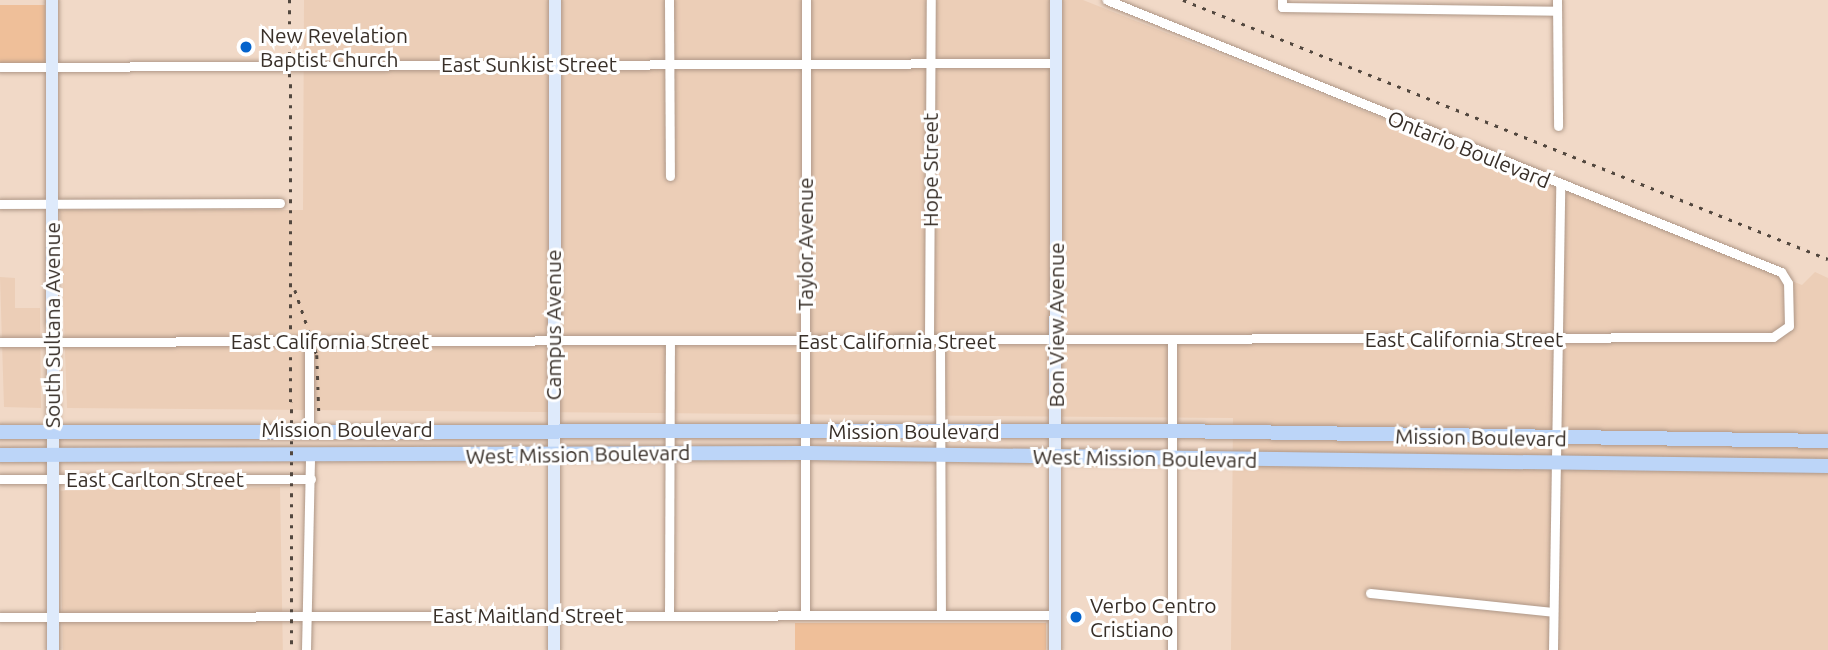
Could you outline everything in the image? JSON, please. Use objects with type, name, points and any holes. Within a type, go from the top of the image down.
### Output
[{"type":"main road","name":"Mission Boulevard","points":[[0,432],[309,429],[1172,431],[1828,441]]},
{"type":"main road","name":"West Mission Boulevard","points":[[0,455],[806,453],[1828,466]]},
{"type":"street","name":"South Sultana Avenue","points":[[52,0],[53,650]]},
{"type":"street","name":"Campus Avenue","points":[[554,650],[555,0]]},
{"type":"street","points":[[669,0],[670,176]]},
{"type":"street","name":"Taylor Avenue","points":[[805,615],[806,0]]},
{"type":"street","name":"Hope Street","points":[[929,340],[931,0]]},
{"type":"street","name":"Bon View Avenue","points":[[1055,650],[1056,0]]},
{"type":"street","name":"Ontario Boulevard","points":[[1107,0],[1560,186],[1781,272],[1788,283],[1789,326]]},
{"type":"street","points":[[1557,0],[1558,126]]},
{"type":"street","points":[[1282,3],[1557,11]]},
{"type":"street","name":"East Sunkist Street","points":[[0,67],[1057,63]]},
{"type":"street","points":[[1553,650],[1560,186]]},
{"type":"street","points":[[0,204],[280,203]]},
{"type":"street","name":"East California Street","points":[[0,342],[1172,342],[1773,337],[1789,326]]},
{"type":"street","points":[[309,340],[309,429]]},
{"type":"street","points":[[940,340],[941,615]]},
{"type":"street","points":[[1172,342],[1172,650]]},
{"type":"street","points":[[669,615],[667,453],[670,343]]},
{"type":"street","points":[[306,650],[310,454]]},
{"type":"street","name":"East Carlton Street","points":[[0,479],[311,479]]},
{"type":"street","points":[[1370,593],[1553,612]]},
{"type":"street","name":"East Maitland Street","points":[[0,617],[1055,615]]},
{"type":"shaded area","points":[[304,0],[1083,0],[1802,285],[1815,272],[1828,278],[1828,650],[1231,650],[1233,418],[67,408],[60,210],[303,210]]},
{"type":"shaded area","points":[[0,5],[45,5],[45,63],[0,63]]},
{"type":"shaded area","points":[[0,277],[15,278],[15,308],[40,308],[41,408],[4,407]]},
{"type":"shaded area","points":[[280,487],[283,650],[63,650],[60,491]]},
{"type":"shaded area","points":[[795,623],[1046,623],[1046,650],[795,650]]},
{"type":"railway","points":[[290,0],[292,650]]},
{"type":"railway","points":[[1183,0],[1828,259]]},
{"type":"railway","points":[[295,290],[317,355],[319,413]]},
{"type":"place","name":"New Revelation Baptist Church","points":[[246,47]]},
{"type":"place","name":"Verbo Centro Cristiano","points":[[1076,617]]}]
